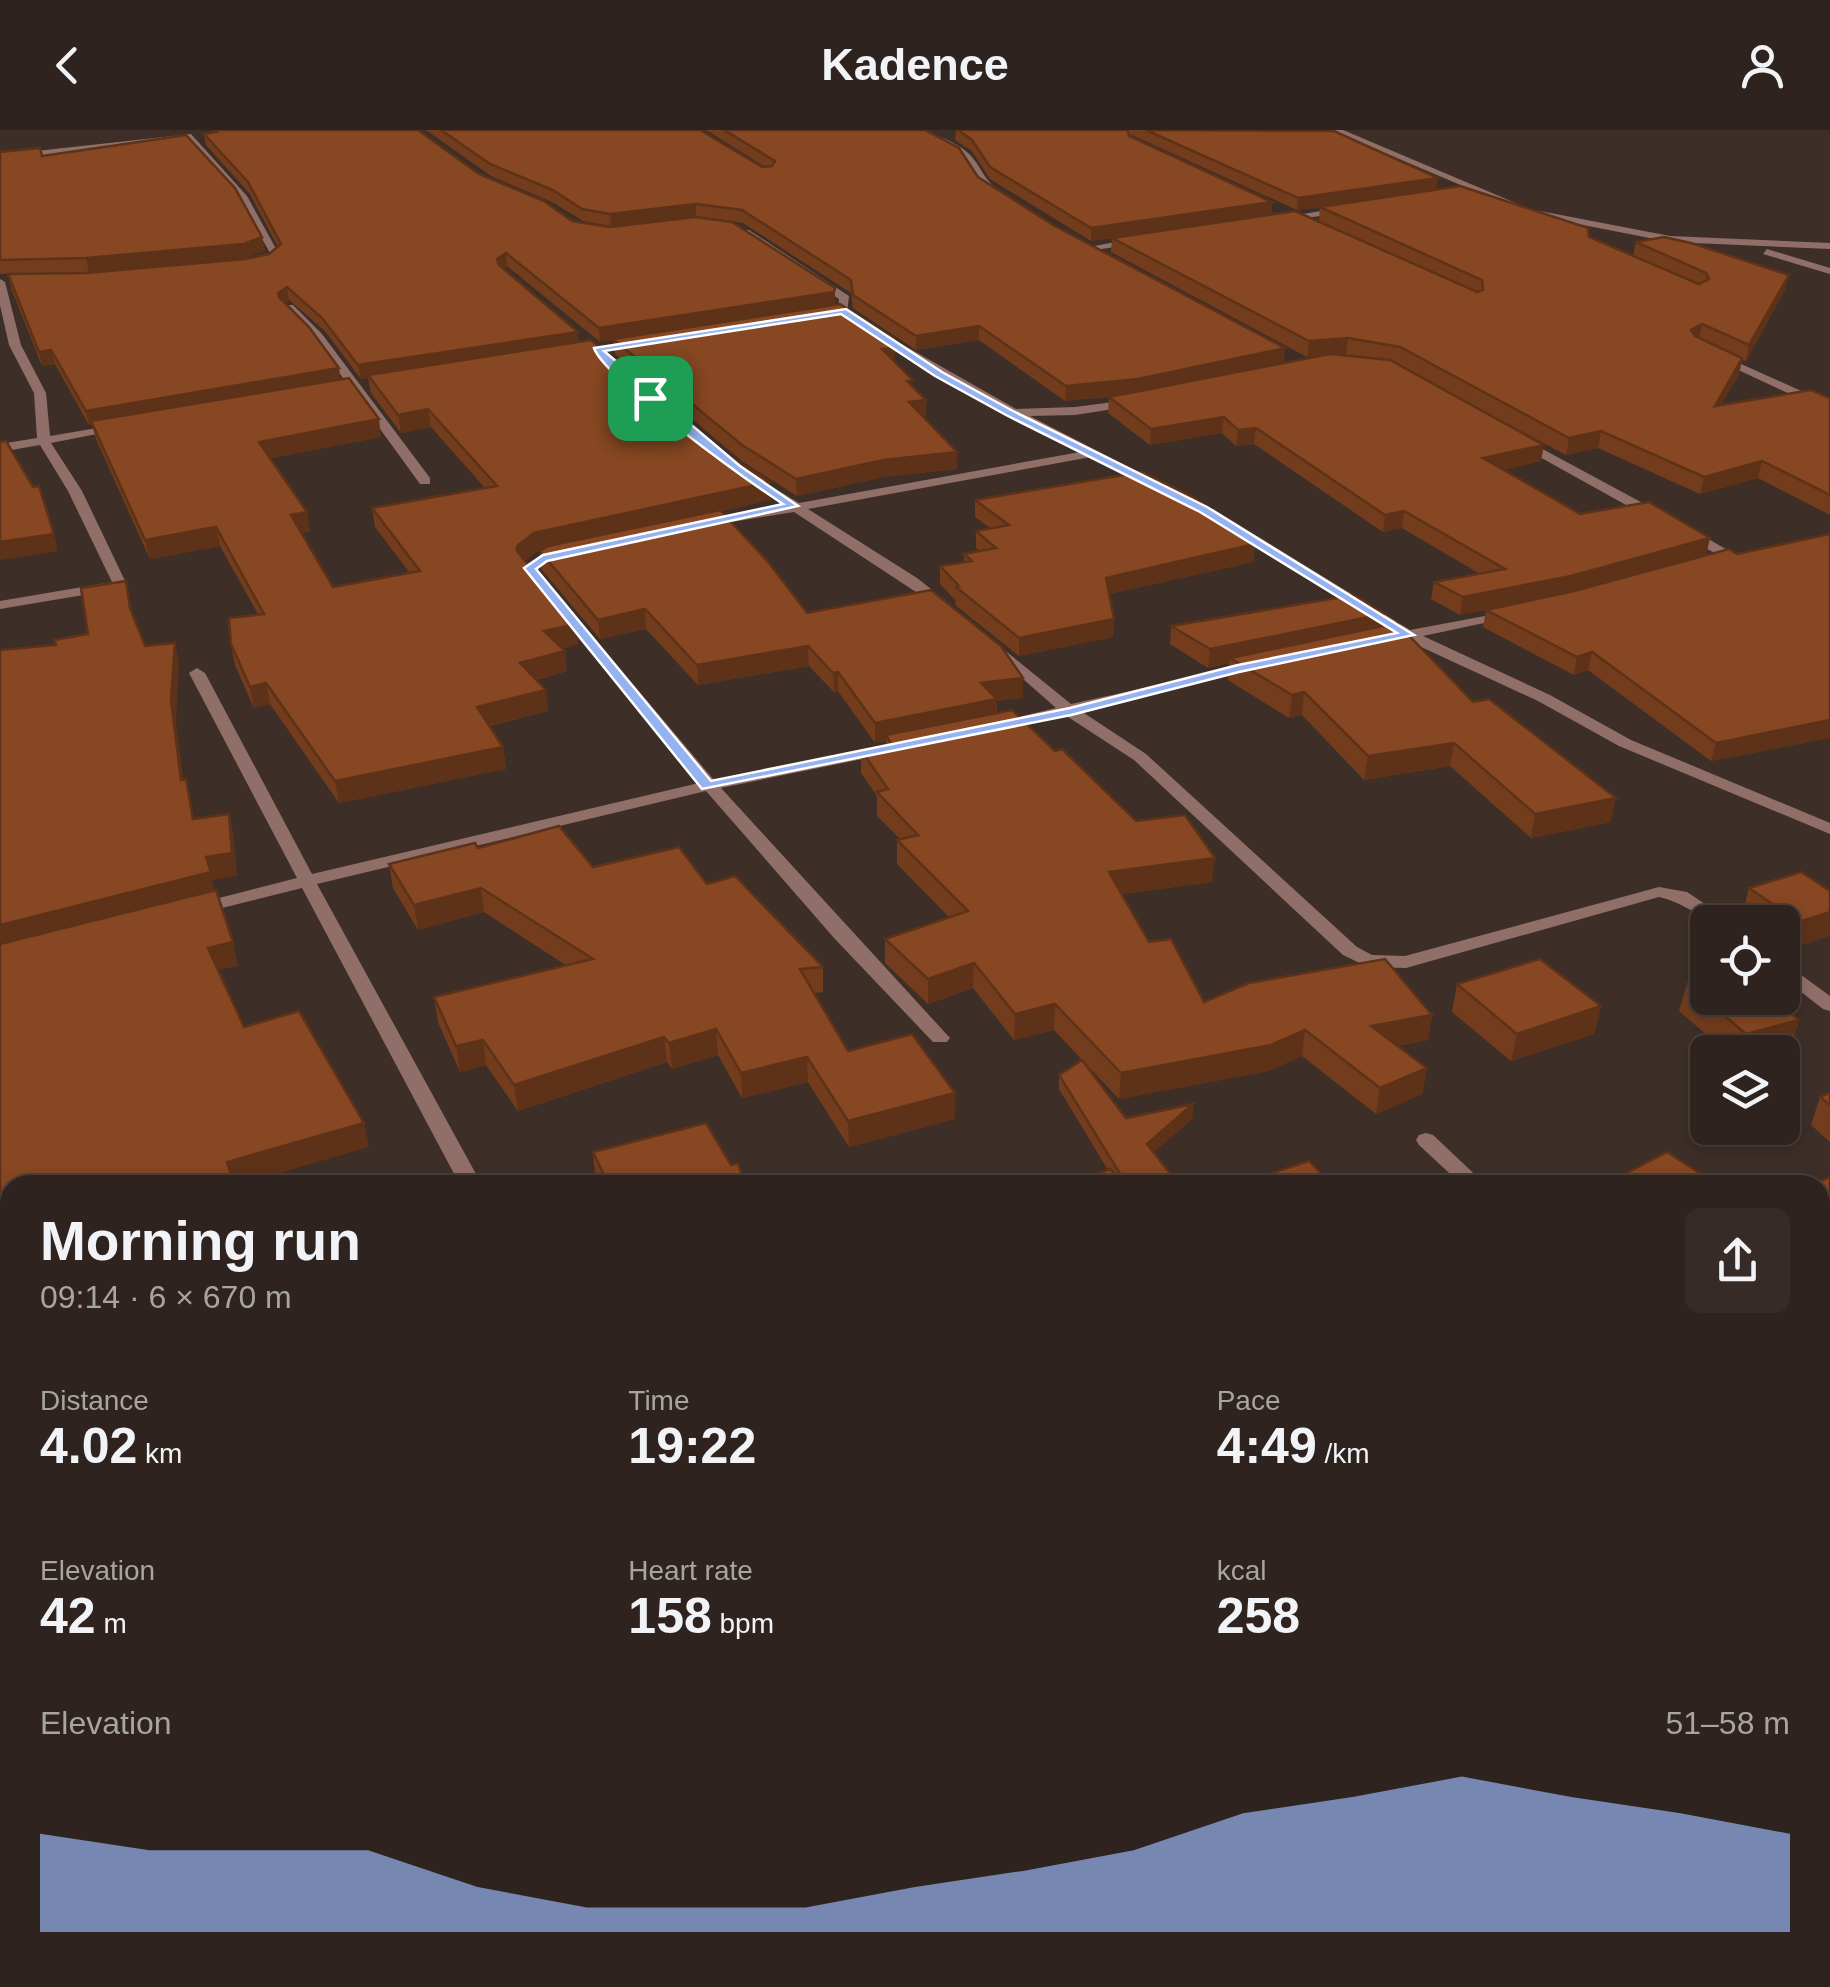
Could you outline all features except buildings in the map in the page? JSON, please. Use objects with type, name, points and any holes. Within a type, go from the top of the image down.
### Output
[{"type":"street","points":[[916,130],[966,155],[983,184],[1014,204]]},
{"type":"street","points":[[1335,130],[1475,191],[1604,234],[1830,246]]},
{"type":"street","points":[[0,158],[204,134]]},
{"type":"street","points":[[933,137],[952,134]]},
{"type":"street","points":[[188,136],[244,198],[276,254],[266,262],[246,265]]},
{"type":"street","points":[[1457,194],[1475,191]]},
{"type":"street","points":[[1277,208],[1311,224]]},
{"type":"street","points":[[1257,222],[1349,209]]},
{"type":"street","points":[[737,228],[845,298],[842,311]]},
{"type":"street","points":[[1074,240],[1106,256]]},
{"type":"street","points":[[1089,248],[1145,240]]},
{"type":"street","points":[[1732,243],[1830,272]]},
{"type":"street","points":[[0,605],[120,585],[75,491],[44,442],[40,393],[16,345],[0,282],[19,280]]},
{"type":"street","points":[[290,306],[358,387],[425,480]]},
{"type":"street","points":[[825,314],[842,311],[939,374],[1088,454],[1169,492]]},
{"type":"street","points":[[578,335],[610,362]]},
{"type":"street","points":[[562,355],[648,341]]},
{"type":"street","points":[[1712,354],[1830,410]]},
{"type":"street","points":[[340,390],[377,384]]},
{"type":"street","points":[[1010,413],[1075,411],[1157,398]]},
{"type":"street","points":[[0,448],[139,425]]},
{"type":"street","points":[[1506,432],[1739,554],[1713,560]]},
{"type":"street","points":[[696,526],[1088,454]]},
{"type":"street","points":[[736,468],[912,581],[954,614]]},
{"type":"street","points":[[1186,501],[1408,635],[1544,698],[1625,743],[1830,829]]},
{"type":"street","points":[[547,591],[707,786],[940,1038]]},
{"type":"street","points":[[1389,638],[1534,608]]},
{"type":"street","points":[[982,637],[1071,712],[1140,757],[1350,951],[1368,961],[1406,962],[1659,892],[1682,896],[1696,905]]},
{"type":"street","points":[[983,730],[1276,661]]},
{"type":"street","points":[[197,673],[466,1175]]},
{"type":"street","points":[[173,916],[707,786],[910,744]]},
{"type":"street","points":[[1800,982],[1830,1005]]},
{"type":"street","points":[[1426,1140],[1464,1175]]},
{"type":"route","points":[[842,311],[939,374],[1088,454],[1204,510],[1408,635],[1238,669],[1071,712],[707,786],[530,568],[543,558],[792,506],[736,468],[650,398],[597,350],[842,311]]}]
